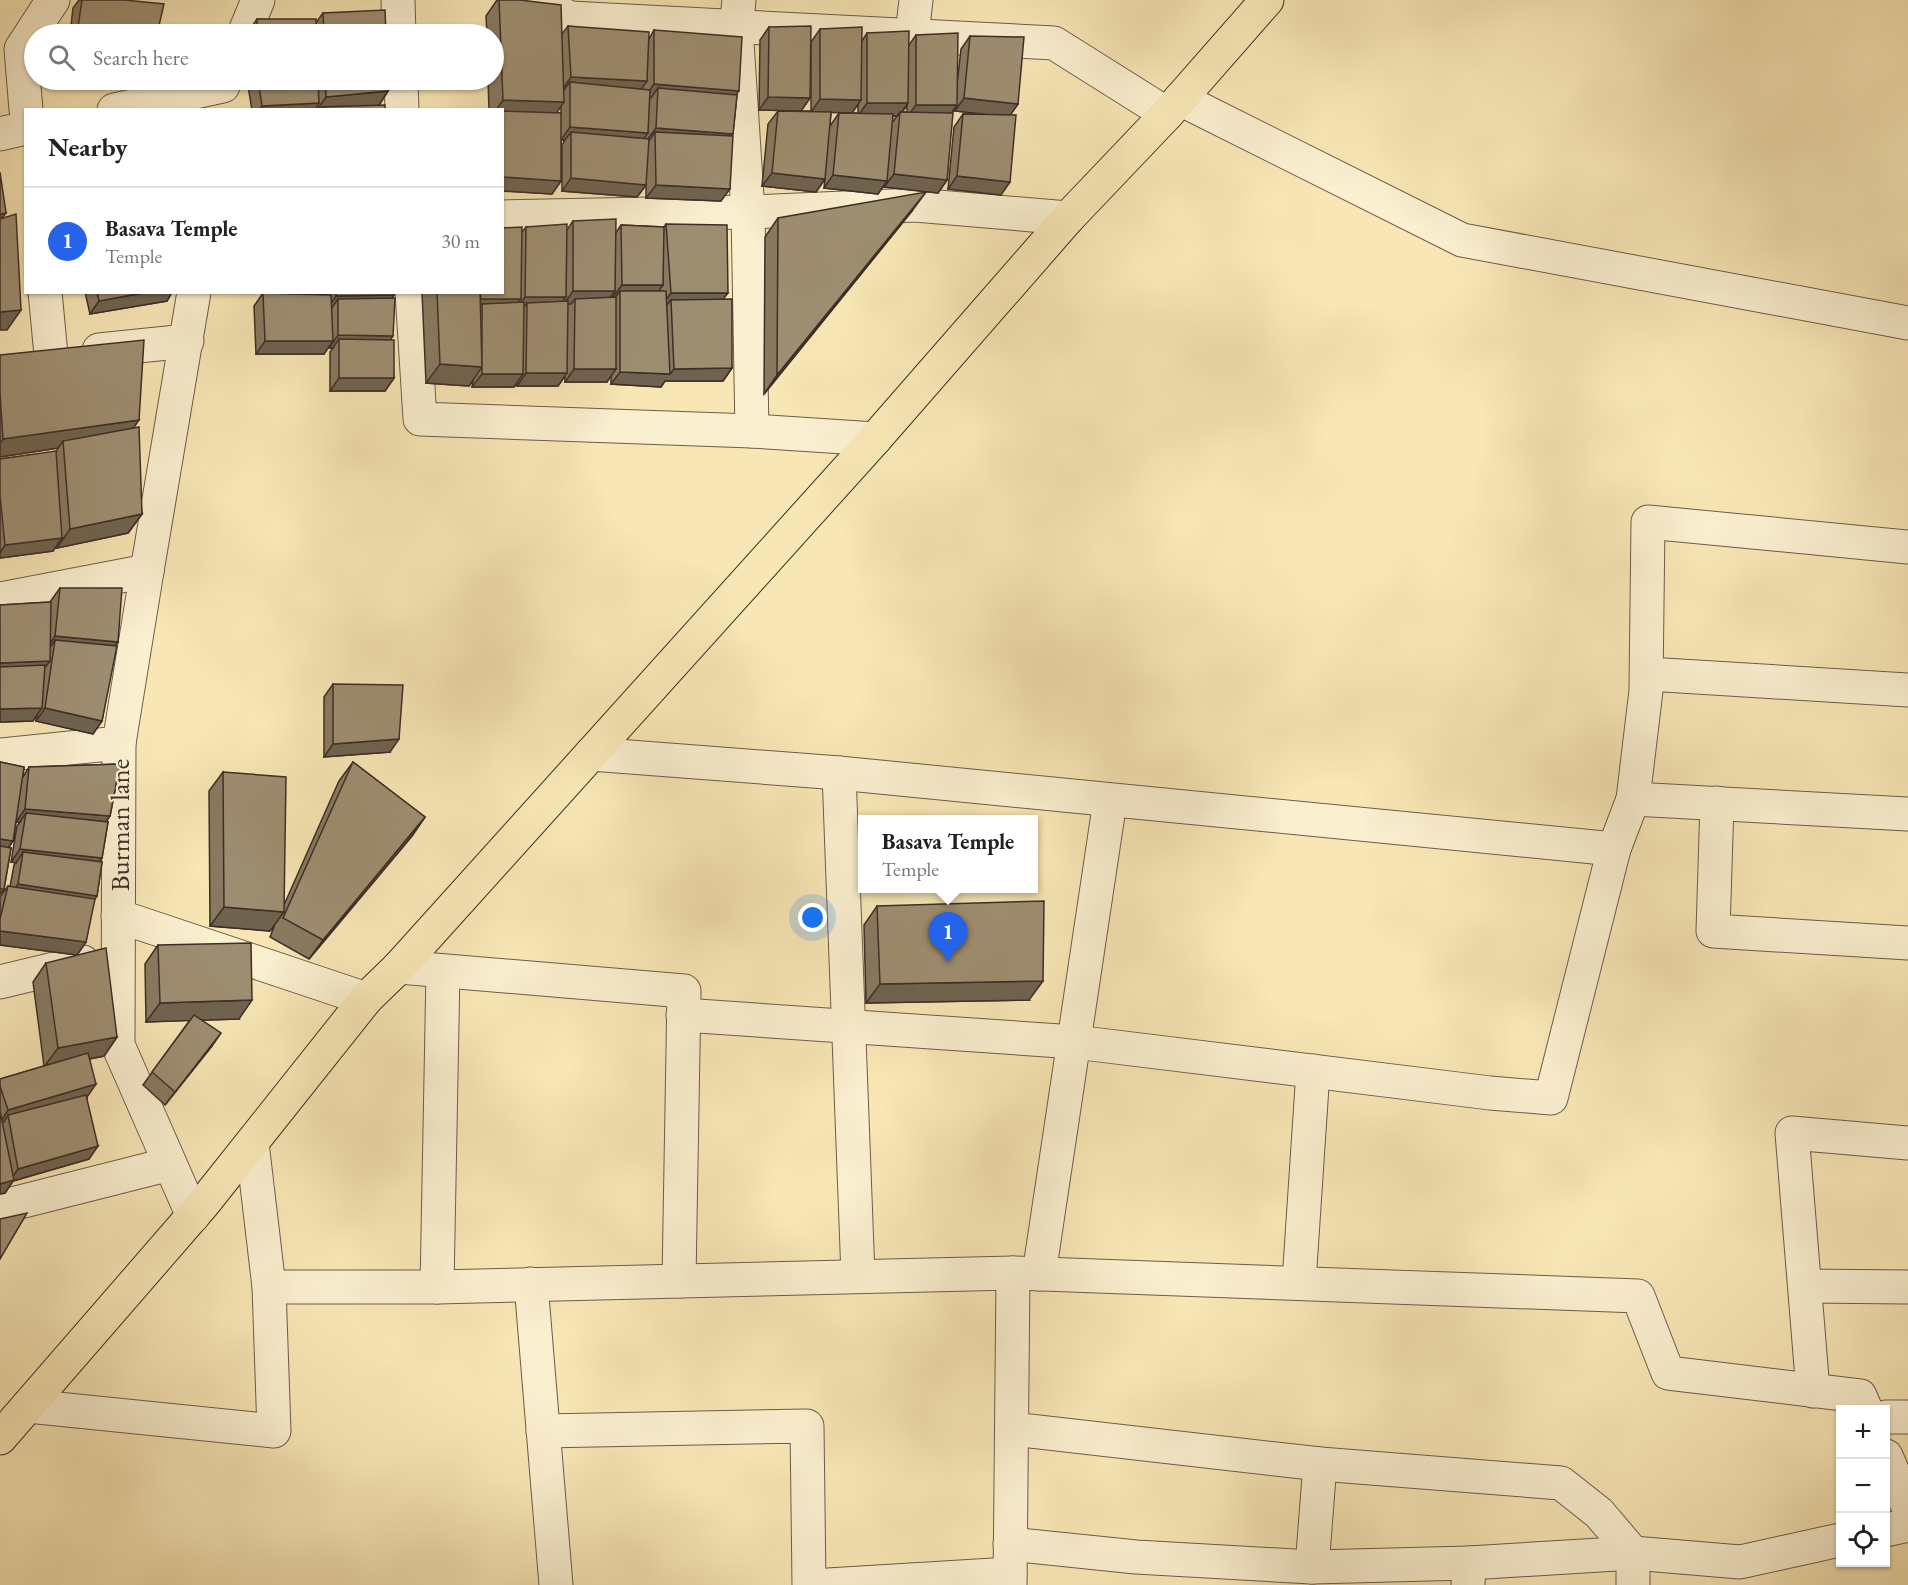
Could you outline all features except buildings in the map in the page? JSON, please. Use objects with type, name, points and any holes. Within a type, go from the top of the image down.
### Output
[{"type":"main road","points":[[0,1438],[193,1216],[366,999],[399,967],[875,439],[1068,218],[1174,107],[1267,0]]},
{"type":"street","points":[[37,24],[53,0]]},
{"type":"street","points":[[248,24],[258,0]]},
{"type":"street","points":[[398,0],[399,24]]},
{"type":"street","points":[[912,35],[916,0]]},
{"type":"street","points":[[538,1],[570,18],[737,13],[912,35],[1054,43],[1174,107],[1462,240],[1908,323]]},
{"type":"street","points":[[737,13],[748,212],[752,431]]},
{"type":"street","points":[[24,44],[21,49],[24,80]]},
{"type":"street","points":[[25,90],[27,108]]},
{"type":"street","points":[[401,90],[402,108]]},
{"type":"street","points":[[126,108],[223,92]]},
{"type":"street","points":[[0,134],[24,128]]},
{"type":"street","points":[[504,217],[748,212],[915,205],[1068,218]]},
{"type":"street","points":[[45,294],[36,357],[187,341]]},
{"type":"street","name":"Burman lane","points":[[193,1216],[118,1045],[120,953],[118,916],[119,743],[194,294]]},
{"type":"street","points":[[412,294],[420,419],[752,431],[875,439]]},
{"type":"street","points":[[1646,687],[1648,522],[1908,547]]},
{"type":"street","points":[[0,599],[147,571]]},
{"type":"street","points":[[683,1015],[1075,1042],[1551,1098],[1614,849],[1633,799],[1648,674],[1908,690]]},
{"type":"street","points":[[0,755],[119,743]]},
{"type":"street","points":[[591,754],[839,773],[1614,849]]},
{"type":"street","points":[[839,773],[858,1276]]},
{"type":"street","points":[[1633,799],[1908,814]]},
{"type":"street","points":[[1010,1568],[1011,1429],[1026,1273],[1075,1042],[1110,801]]},
{"type":"street","points":[[1717,803],[1713,931],[1908,943]]},
{"type":"street","points":[[118,916],[366,999]]},
{"type":"street","points":[[0,982],[120,953]]},
{"type":"street","points":[[399,967],[684,991],[679,1281]]},
{"type":"street","points":[[437,1287],[442,970]]},
{"type":"street","points":[[1299,1282],[1313,1071]]},
{"type":"street","points":[[1814,1391],[1792,1133],[1908,1143]]},
{"type":"street","points":[[28,1406],[274,1431],[269,1287],[252,1143]]},
{"type":"street","points":[[0,1207],[170,1164]]},
{"type":"street","points":[[269,1287],[437,1287],[1026,1273],[1638,1296],[1668,1373],[1860,1396],[1864,1405]]},
{"type":"street","points":[[531,1284],[556,1585]]},
{"type":"street","points":[[1805,1286],[1908,1287]]},
{"type":"street","points":[[1890,1417],[1908,1417]]},
{"type":"street","points":[[543,1431],[807,1426],[809,1585]]},
{"type":"street","points":[[1011,1429],[1320,1464],[1561,1483],[1599,1513],[1634,1552],[1633,1585]]},
{"type":"street","points":[[1887,1459],[1908,1507]]},
{"type":"street","points":[[1312,1567],[1320,1464]]},
{"type":"street","points":[[1890,1529],[1908,1525]]},
{"type":"street","points":[[828,1585],[1010,1568],[1136,1571],[1312,1567],[1469,1574],[1634,1552],[1740,1562],[1836,1541]]},
{"type":"place","name":"Basava Temple","points":[[948,962]]}]
